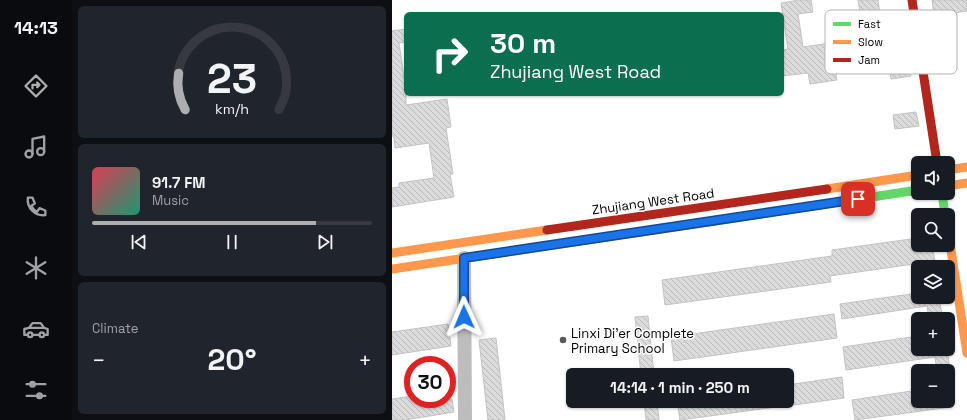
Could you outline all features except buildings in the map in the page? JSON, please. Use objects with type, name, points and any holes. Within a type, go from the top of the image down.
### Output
[{"type":"main road","points":[[912,0],[914,10]]},
{"type":"main road","points":[[923,74],[936,156]]},
{"type":"main road","points":[[955,169],[967,167]]},
{"type":"main road","name":"Zhujiang West Road","points":[[392,253],[911,176]]},
{"type":"main road","points":[[955,185],[967,183]]},
{"type":"main road","points":[[392,269],[911,191]]},
{"type":"main road","points":[[951,252],[967,353]]},
{"type":"street","points":[[464,258],[465,420]]},
{"type":"traffic: fast","points":[[708,222],[911,191]]},
{"type":"traffic: fast","points":[[943,200],[944,208]]},
{"type":"traffic: slow","points":[[955,169],[967,167]]},
{"type":"traffic: slow","points":[[827,189],[911,176]]},
{"type":"traffic: slow","points":[[955,185],[967,183]]},
{"type":"traffic: slow","points":[[392,269],[708,222]]},
{"type":"traffic: slow","points":[[392,253],[547,230]]},
{"type":"traffic: slow","points":[[951,252],[967,353]]},
{"type":"traffic: jam","points":[[912,0],[914,10]]},
{"type":"traffic: jam","points":[[923,74],[936,156]]},
{"type":"traffic: jam","points":[[547,230],[827,189]]},
{"type":"place","name":"Linxi Di'er Complete Primary School","points":[[563,340]]},
{"type":"route","points":[[464,317],[464,258],[858,199]]}]
